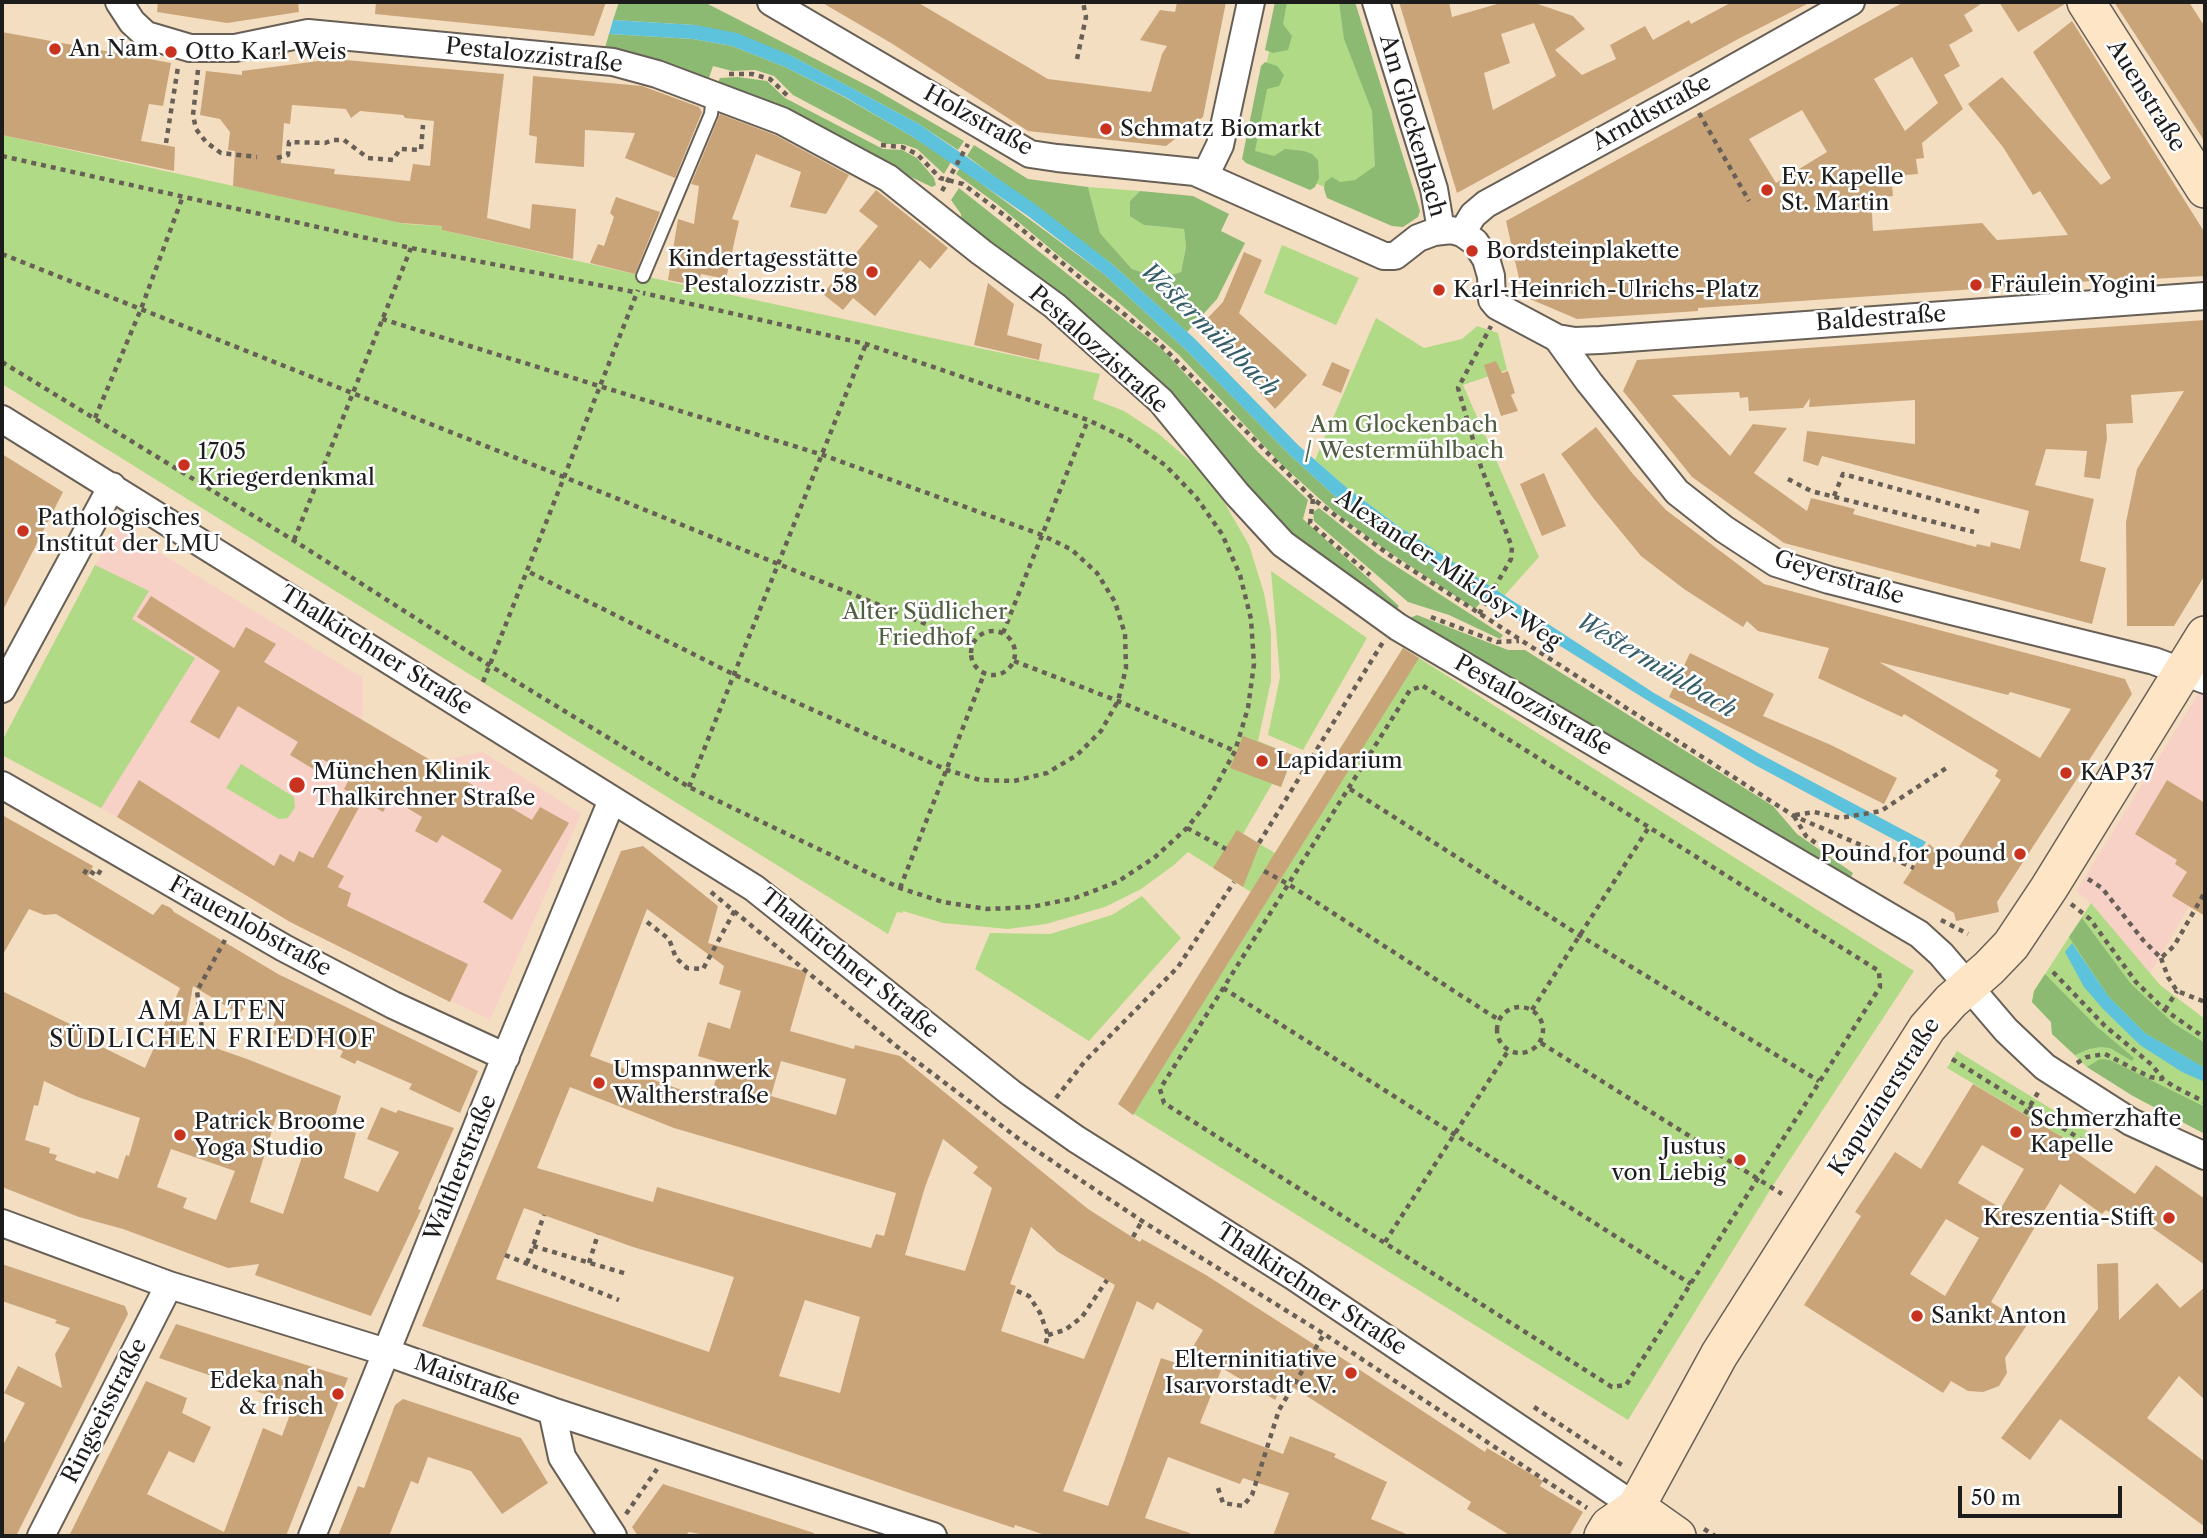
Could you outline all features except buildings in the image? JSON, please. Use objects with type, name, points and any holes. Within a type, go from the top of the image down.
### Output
[{"type":"main road","name":"Auenstraße","points":[[2086,2],[2205,190]]},
{"type":"main road","name":"Kapuzinerstraße","points":[[1624,1528],[1720,1355],[1927,1028],[2006,950],[2194,676],[2205,635]]},
{"type":"main road","name":"Thalkirchner Straße","points":[[1624,1528],[1677,1536]]},
{"type":"street","name":"Pestalozzistraße","points":[[118,2],[132,22],[146,35],[191,47],[235,48],[307,33],[613,62],[657,74],[782,121],[888,178],[981,252],[1055,306],[1161,401],[1237,494],[1283,544],[1398,627],[1919,934],[1941,954],[2024,1048],[2057,1076],[2131,1122],[2205,1156]]},
{"type":"street","name":"Holzstraße","points":[[771,2],[1030,154],[1057,159],[1176,169],[1205,176]]},
{"type":"street","points":[[1205,176],[1220,145],[1251,2]]},
{"type":"street","name":"Am Glockenbach","points":[[1205,176],[1384,257],[1395,256],[1418,238],[1452,232],[1434,189],[1376,2]]},
{"type":"street","name":"Arndtstraße","points":[[1452,232],[1486,204],[1688,94],[1820,9],[1852,2]]},
{"type":"street","points":[[1452,232],[1475,242],[1486,259],[1491,275],[1492,299],[1499,309],[1558,338]]},
{"type":"street","name":"Baldestraße","points":[[1558,338],[1576,341],[1600,340],[2205,296]]},
{"type":"street","name":"Geyerstraße","points":[[1558,338],[1583,374],[1677,492],[1724,529],[1776,563],[1910,601],[2154,661],[2194,676]]},
{"type":"street","name":"Thalkirchner Straße","points":[[2,419],[754,888],[1011,1093],[1095,1153],[1293,1276],[1624,1528]]},
{"type":"street","points":[[2,688],[112,486]]},
{"type":"street","name":"Frauenlobstraße","points":[[2,785],[284,948],[393,1005],[506,1057]]},
{"type":"street","name":"Waltherstraße","points":[[313,1536],[612,800]]},
{"type":"street","name":"Maistraße","points":[[2,1223],[169,1285],[386,1352],[552,1411],[933,1536]]},
{"type":"street","name":"Ringseisstraße","points":[[41,1536],[169,1285]]},
{"type":"street","points":[[552,1411],[562,1457],[612,1536]]},
{"type":"lane","points":[[643,276],[711,114],[713,94]]},
{"type":"path","points":[[1077,59],[1086,17],[1083,2]]},
{"type":"path","points":[[166,143],[191,47]]},
{"type":"path","points":[[191,47],[193,115],[196,129],[206,142],[221,153],[257,157]]},
{"type":"path","points":[[1688,94],[1749,201]]},
{"type":"path","points":[[277,158],[288,155],[289,142],[324,143],[333,139],[344,140],[368,158],[393,160],[400,149],[421,150],[423,125]]},
{"type":"path","name":"Alexander-Miklósy-Weg","points":[[965,150],[947,180],[963,184],[1008,218],[1158,342],[1313,499],[1395,559],[1794,816],[1914,867]]},
{"type":"path","points":[[2,156],[411,248],[637,292],[866,344],[1088,420],[1128,439],[1165,465],[1196,497],[1222,534],[1240,575],[1251,618],[1254,664],[1248,708],[1236,751],[1206,804],[1187,828],[1154,858],[1116,881],[1075,898],[1031,907],[987,909],[943,902],[900,887],[689,787],[2,362]]},
{"type":"path","points":[[95,418],[141,309],[183,196]]},
{"type":"path","points":[[293,540],[411,248]]},
{"type":"path","points":[[2,254],[973,643]]},
{"type":"path","points":[[483,682],[643,276]]},
{"type":"path","points":[[1479,614],[1511,559],[1512,547],[1481,467],[1458,388],[1499,309]]},
{"type":"path","points":[[382,319],[823,455],[1042,535],[1072,550],[1097,573],[1115,602],[1125,634],[1126,668],[1118,701],[1101,731],[1077,755],[1047,772],[1014,781],[980,780],[947,770],[735,675],[527,571]]},
{"type":"path","points":[[689,787],[866,344]]},
{"type":"path","points":[[1003,633],[1088,420]]},
{"type":"path","points":[[1834,496],[1843,474],[1980,512]]},
{"type":"path","points":[[1788,479],[1811,491],[1974,532]]},
{"type":"path","points":[[1313,499],[1310,523],[1379,583]]},
{"type":"path","points":[[1421,613],[1497,642],[1520,641]]},
{"type":"path","points":[[1259,843],[1381,645],[1398,627]]},
{"type":"path","points":[[989,631],[1003,633],[1013,642],[1016,654],[1014,661],[1011,667],[998,675],[984,674],[971,657],[973,643],[989,631]]},
{"type":"path","points":[[1014,661],[1236,751]]},
{"type":"path","points":[[900,887],[984,674]]},
{"type":"path","points":[[1423,686],[1649,827],[1879,971],[1880,987],[1626,1385],[1612,1387],[1164,1103],[1160,1089],[1410,690],[1423,686]]},
{"type":"path","points":[[1794,816],[1814,812],[1840,818],[1881,811],[1948,766]]},
{"type":"path","points":[[1350,789],[1579,935],[1819,1081]]},
{"type":"path","points":[[1532,1010],[1649,827]]},
{"type":"path","points":[[1187,828],[1226,849]]},
{"type":"path","points":[[84,874],[87,869],[97,876],[101,870]]},
{"type":"path","points":[[1264,872],[1288,884],[1499,1020]]},
{"type":"path","points":[[2056,876],[2102,888],[2143,940],[2161,958],[2168,978],[2177,991],[2205,1002]]},
{"type":"path","points":[[2056,876],[2136,982],[2165,1010],[2205,1038]]},
{"type":"path","points":[[1043,1116],[1085,1061],[1178,967],[1234,882]]},
{"type":"path","points":[[2161,958],[2174,946],[2205,892]]},
{"type":"path","points":[[647,922],[669,939],[676,958],[687,968],[703,970],[734,910]]},
{"type":"path","points":[[203,1037],[197,991],[227,936]]},
{"type":"path","points":[[2053,972],[2105,1026],[2152,1065],[2163,1079],[2205,1102]]},
{"type":"path","points":[[1223,988],[1691,1284]]},
{"type":"path","points":[[2165,1010],[2177,991]]},
{"type":"path","points":[[1517,1007],[1532,1010],[1538,1014],[1544,1028],[1541,1043],[1529,1052],[1508,1051],[1499,1040],[1499,1020],[1517,1007]]},
{"type":"path","points":[[1541,1043],[1782,1194]]},
{"type":"path","points":[[1385,1242],[1508,1051]]},
{"type":"path","points":[[2025,1114],[2038,1092],[2087,1057],[2105,1054],[2150,1077],[2163,1079]]},
{"type":"path","points":[[1952,1059],[2082,1140]]},
{"type":"path","points":[[527,1263],[544,1215]]},
{"type":"path","points":[[1133,1237],[1142,1221]]},
{"type":"path","points":[[589,1263],[598,1234]]},
{"type":"path","points":[[533,1246],[627,1274]]},
{"type":"path","points":[[505,1255],[619,1300]]},
{"type":"path","points":[[1048,1335],[1065,1330],[1083,1317],[1107,1280]]},
{"type":"path","points":[[1017,1291],[1029,1296],[1040,1313],[1048,1335],[1045,1346]]},
{"type":"path","points":[[1217,1488],[1223,1503],[1243,1506],[1252,1495],[1279,1410],[1324,1334]]},
{"type":"path","points":[[612,1536],[670,1449]]},
{"type":"shaded area","name":"München Klinik Thalkirchner Straße","points":[[116,526],[363,678],[362,720],[433,762],[483,752],[581,814],[490,1020],[290,922],[117,817],[2,755],[2,741]]},
{"type":"shaded area","points":[[2200,691],[2205,693],[2205,879],[2150,974],[2091,903],[2076,891]]},
{"type":"green space","points":[[619,2],[704,2],[876,90],[964,141],[958,150],[919,124],[790,55],[695,25],[613,20]]},
{"type":"green space","points":[[1275,2],[1287,2],[1283,24],[1292,36],[1288,50],[1273,53],[1265,50]]},
{"type":"green space","points":[[1279,2],[1347,2],[1408,204],[1389,213],[1248,156]]},
{"type":"green space","points":[[1339,2],[1355,2],[1420,211],[1418,217],[1403,227],[1392,226],[1327,198],[1324,189],[1325,182],[1332,177],[1340,182],[1355,180],[1375,166],[1372,111],[1344,39]]},
{"type":"green space","points":[[609,34],[693,39],[732,46],[785,67],[844,97],[951,162],[944,174],[917,149],[903,144],[885,144],[793,95],[774,76],[755,70],[732,71],[713,66],[708,81],[604,51]]},
{"type":"green space","points":[[1265,62],[1277,66],[1284,75],[1279,86],[1267,89],[1255,151],[1274,156],[1285,149],[1312,154],[1318,160],[1319,178],[1315,187],[1310,190],[1242,159],[1261,66]]},
{"type":"green space","points":[[738,77],[767,81],[785,98],[883,149],[902,150],[917,158],[934,178],[936,185],[932,187],[717,85],[720,78]]},
{"type":"green space","name":"Alter Südlicher Friedhof","points":[[2,135],[406,224],[442,226],[442,230],[643,276],[1100,374],[1093,399],[1124,411],[1159,434],[1193,464],[1220,495],[1249,545],[1264,593],[1271,632],[1271,681],[1258,741],[1293,755],[1281,787],[1272,784],[1243,834],[1275,853],[1403,648],[1914,971],[1772,1187],[1628,1420],[1118,1104],[1251,892],[1188,852],[1141,889],[1105,907],[1046,924],[1008,929],[943,923],[903,911],[897,912],[888,934],[2,384]]},
{"type":"green space","points":[[974,145],[1028,179],[1088,187],[1100,233],[1132,269],[1161,278],[1181,272],[1186,247],[1184,229],[1144,225],[1130,216],[1130,201],[1140,191],[1193,196],[1229,214],[1221,231],[1245,243],[1217,299],[1187,332],[1112,264],[967,156]]},
{"type":"green space","points":[[960,168],[1105,275],[1338,499],[1483,599],[1481,602],[1475,609],[1383,548],[1332,510],[1281,464],[1179,355],[1118,302],[956,174]]},
{"type":"green space","points":[[1088,187],[1140,191],[1130,201],[1144,225],[1184,229],[1186,247],[1181,272],[1161,278],[1132,269],[1100,233]]},
{"type":"green space","points":[[959,188],[1162,349],[1258,452],[1308,500],[1303,519],[1399,606],[1395,611],[1303,546],[962,228],[961,214],[951,200]]},
{"type":"green space","points":[[1282,245],[1359,278],[1336,325],[1264,293]]},
{"type":"green space","name":"Am Glockenbach / Westermühlbach","points":[[1376,318],[1424,348],[1462,339],[1477,326],[1498,333],[1507,370],[1463,385],[1539,557],[1504,596],[1398,526],[1315,460]]},
{"type":"green space","points":[[1319,508],[1379,555],[1503,635],[1500,639],[1449,615],[1408,602],[1314,521],[1313,512]]},
{"type":"green space","points":[[95,565],[149,591],[132,619],[195,658],[101,808],[2,755],[2,741]]},
{"type":"green space","points":[[1271,571],[1367,638],[1303,750],[1268,735],[1280,677]]},
{"type":"green space","points":[[1417,615],[1508,650],[1525,650],[1773,806],[1797,834],[1853,873],[1848,883],[1729,814],[1410,618]]},
{"type":"green space","points":[[241,764],[294,797],[295,807],[288,818],[279,819],[226,788]]},
{"type":"green space","points":[[1142,896],[1181,938],[1089,1041],[975,969],[990,933],[1050,934],[1112,915]]},
{"type":"green space","points":[[2091,903],[2160,985],[2205,1019],[2205,1134],[2133,1096],[2087,1067],[2052,1034],[2051,1022],[2032,1002],[2034,991]]},
{"type":"green space","points":[[2082,918],[2131,984],[2173,1023],[2205,1043],[2205,1068],[2145,1033],[2109,997],[2069,937]]},
{"type":"green space","points":[[2045,974],[2096,1026],[2134,1058],[2132,1061],[2110,1048],[2101,1047],[2075,1055],[2052,1034],[2051,1022],[2032,1002],[2034,991]]},
{"type":"green space","points":[[1957,1051],[2089,1132],[2081,1148],[1947,1068]]},
{"type":"green space","points":[[2100,1059],[2110,1060],[2205,1107],[2205,1134],[2133,1096],[2087,1067]]},
{"type":"water","points":[[613,20],[695,25],[737,33],[790,55],[919,124],[1035,204],[1112,264],[1195,339],[1298,445],[1346,487],[1398,526],[1654,693],[1760,754],[1926,842],[1919,853],[1755,765],[1443,573],[1391,537],[1338,499],[1291,456],[1186,350],[1105,275],[1028,216],[913,137],[845,97],[785,67],[732,46],[693,39],[609,34]]},
{"type":"water","points":[[2072,943],[2109,997],[2145,1033],[2205,1068],[2205,1082],[2182,1072],[2140,1045],[2104,1010],[2084,987],[2065,952]]},
{"type":"place","name":"An Nam","points":[[55,49]]},
{"type":"place","name":"Otto Karl Weis","points":[[171,52]]},
{"type":"place","name":"Schmatz Biomarkt","points":[[1106,129]]},
{"type":"place","name":"Ev. Kapelle St. Martin","points":[[1767,190]]},
{"type":"place","name":"Bordsteinplakette","points":[[1472,251]]},
{"type":"place","name":"Kindertagesstätte Pestalozzistr. 58","points":[[872,272]]},
{"type":"place","name":"Fräulein Yogini","points":[[1976,285]]},
{"type":"place","name":"Karl-Heinrich-Ulrichs-Platz","points":[[1439,290]]},
{"type":"place","name":"1705 Kriegerdenkmal","points":[[184,465]]},
{"type":"place","name":"Pathologisches Institut der LMU","points":[[23,531]]},
{"type":"place","name":"Lapidarium","points":[[1262,761]]},
{"type":"place","name":"KAP37","points":[[2066,773]]},
{"type":"place","name":"München Klinik Thalkirchner Straße","points":[[297,785]]},
{"type":"place","name":"Pound for pound","points":[[2020,854]]},
{"type":"place","name":"Umspannwerk Waltherstraße","points":[[599,1083]]},
{"type":"place","name":"Schmerzhafte Kapelle","points":[[2016,1132]]},
{"type":"place","name":"Patrick Broome Yoga Studio","points":[[180,1135]]},
{"type":"place","name":"Justus von Liebig","points":[[1740,1160]]},
{"type":"place","name":"Kreszentia-Stift","points":[[2169,1218]]},
{"type":"place","name":"Sankt Anton","points":[[1917,1316]]},
{"type":"place","name":"Elterninitiative Isarvorstadt e.V.","points":[[1351,1373]]},
{"type":"place","name":"Edeka nah & frisch","points":[[338,1394]]},
{"type":"district","name":"AM ALTEN SÜDLICHEN FRIEDHOF","points":[[213,1026]]},
{"type":"water label","name":"Westermühlbach","points":[[1209,330]]},
{"type":"water label","name":"Westermühlbach","points":[[1656,666]]}]
